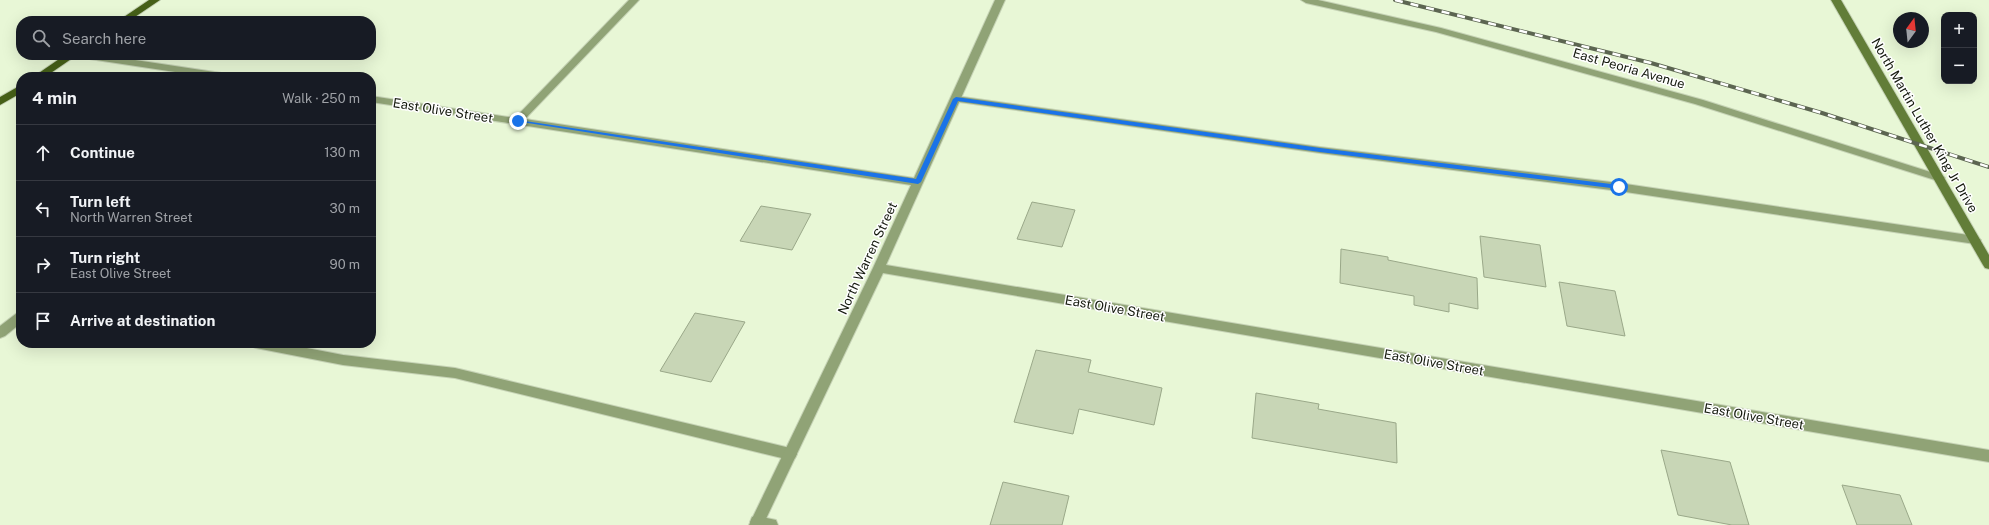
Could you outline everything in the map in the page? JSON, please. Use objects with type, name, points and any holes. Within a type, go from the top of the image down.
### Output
[{"type":"main road","points":[[131,16],[155,0]]},
{"type":"main road","points":[[46,72],[64,60]]},
{"type":"main road","points":[[0,102],[16,91]]},
{"type":"street","points":[[518,121],[634,0]]},
{"type":"street","name":"North Warren Street","points":[[761,524],[790,454],[879,268],[1000,0]]},
{"type":"street","name":"East Peoria Avenue","points":[[1306,0],[1438,30],[1684,97],[1939,178]]},
{"type":"street","name":"North Martin Luther King Jr Drive","points":[[1836,0],[1989,265]]},
{"type":"street","points":[[116,60],[195,72]]},
{"type":"street","points":[[956,99],[1320,150],[1619,187],[1975,240]]},
{"type":"street","name":"East Olive Street","points":[[376,100],[918,182]]},
{"type":"street","name":"East Olive Street","points":[[879,268],[1989,456]]},
{"type":"street","points":[[0,333],[16,320]]},
{"type":"street","points":[[282,348],[343,360],[455,373],[790,454]]},
{"type":"building","points":[[1032,202],[1075,210],[1062,247],[1017,239]]},
{"type":"building","points":[[761,206],[811,214],[792,250],[740,241]]},
{"type":"building","points":[[1480,236],[1540,245],[1546,287],[1484,277]]},
{"type":"building","points":[[1341,249],[1388,257],[1388,260],[1477,278],[1478,309],[1449,303],[1449,312],[1414,305],[1414,296],[1340,283]]},
{"type":"building","points":[[1559,282],[1615,291],[1625,336],[1567,326]]},
{"type":"building","points":[[695,313],[745,322],[711,382],[660,371]]},
{"type":"building","points":[[1036,350],[1091,360],[1088,372],[1162,388],[1154,425],[1079,409],[1073,434],[1014,422]]},
{"type":"building","points":[[1256,393],[1319,404],[1318,409],[1396,423],[1397,463],[1252,438]]},
{"type":"building","points":[[1661,450],[1730,462],[1749,525],[1732,525],[1678,515]]},
{"type":"building","points":[[1003,482],[1069,496],[1062,525],[990,525]]},
{"type":"building","points":[[1842,485],[1900,495],[1912,525],[1857,525]]},
{"type":"railway","points":[[1395,0],[1651,63],[1822,113],[1989,167]]},
{"type":"route","points":[[518,121],[918,182],[956,99],[1320,150],[1619,187]]}]
